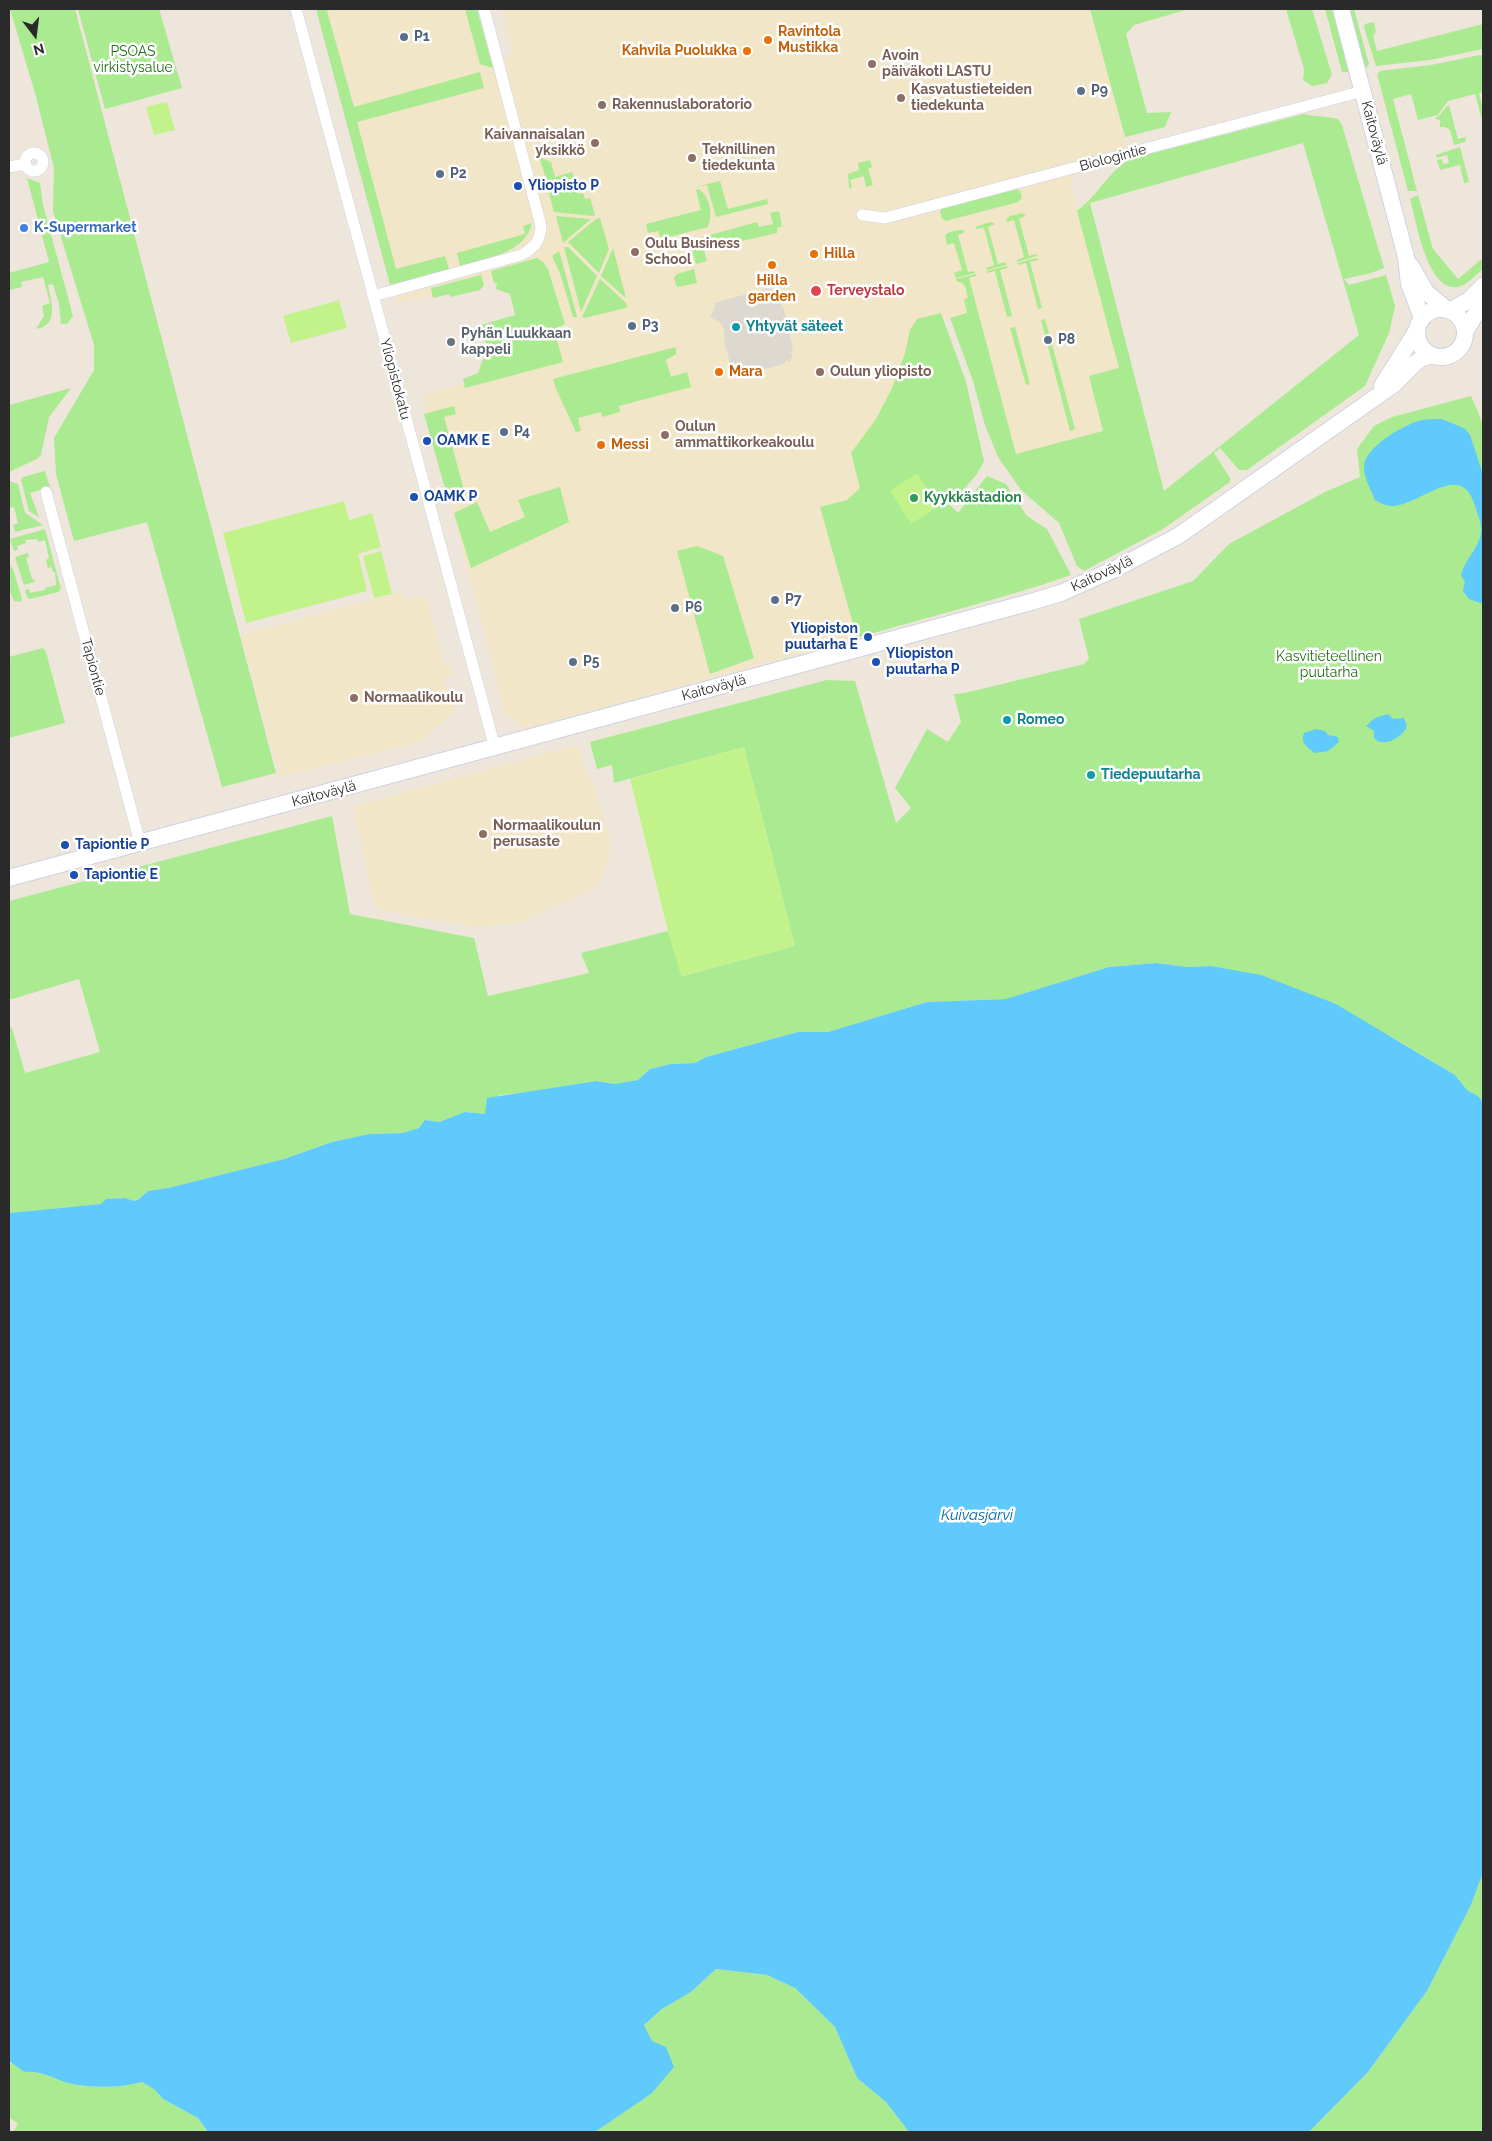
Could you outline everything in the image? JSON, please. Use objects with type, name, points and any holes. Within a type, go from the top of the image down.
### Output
[{"type":"street","name":"Yliopistokatu","points":[[296,9],[495,748]]},
{"type":"street","points":[[372,296],[521,256],[533,249],[540,237],[541,226],[484,9]]},
{"type":"street","name":"Kaitoväylä","points":[[1341,9],[1406,257],[1409,284],[1420,324],[1375,397]]},
{"type":"street","name":"Biologintie","points":[[862,215],[885,218],[1363,91]]},
{"type":"street","points":[[9,167],[26,164]]},
{"type":"street","name":"Kaitoväylä","points":[[1406,257],[1426,292],[1448,309]]},
{"type":"street","points":[[1483,286],[1469,300],[1448,309],[1432,310],[1420,324],[1417,336],[1422,347],[1432,355],[1444,357],[1456,352],[1464,343],[1466,330],[1483,302]]},
{"type":"street","points":[[1448,309],[1461,318],[1466,330]]},
{"type":"street","name":"Kaitoväylä","points":[[9,878],[495,748],[1061,593],[1115,569],[1178,536],[1393,385],[1418,362],[1432,355]]},
{"type":"street","name":"Tapiontie","points":[[46,492],[140,843]]},
{"type":"shaded area","name":"Oulun yliopisto","points":[[320,9],[470,9],[485,64],[513,56],[501,9],[1090,9],[1130,159],[1073,175],[1070,182],[1119,369],[1089,377],[1104,431],[1016,454],[978,311],[945,321],[941,313],[910,330],[905,353],[892,388],[876,419],[851,453],[860,488],[847,500],[820,507],[857,638],[524,729],[505,713],[422,395],[549,361],[524,271],[398,304]]},
{"type":"shaded area","points":[[769,288],[778,293],[782,309],[784,309],[793,349],[791,353],[793,355],[789,362],[786,360],[784,364],[734,377],[725,345],[722,324],[710,317],[715,307],[714,303]]},
{"type":"shaded area","name":"Normaalikoulu","points":[[401,592],[404,601],[426,596],[445,667],[451,665],[453,675],[444,677],[455,711],[420,742],[280,777],[241,635]]},
{"type":"shaded area","name":"Normaalikoulun perusaste","points":[[578,745],[587,773],[594,786],[610,839],[609,860],[598,886],[523,922],[478,927],[380,910],[374,903],[354,814],[355,806]]},
{"type":"green space","points":[[10,9],[75,9],[276,773],[222,787],[147,522],[74,541],[56,474],[54,438],[94,370],[94,345],[53,211],[54,168],[35,93]]},
{"type":"green space","name":"PSOAS virkistysalue","points":[[78,9],[159,9],[182,88],[105,109]]},
{"type":"green space","points":[[316,9],[333,9],[327,11],[354,107],[480,72],[484,88],[357,122],[396,269],[445,256],[449,269],[390,285]]},
{"type":"green space","points":[[465,9],[477,9],[493,68],[480,64]]},
{"type":"green space","points":[[1090,9],[1189,9],[1134,25],[1126,34],[1147,113],[1171,112],[1165,127],[1125,137]]},
{"type":"green space","points":[[1286,9],[1312,9],[1332,75],[1327,83],[1312,86],[1303,80],[1304,69]]},
{"type":"green space","points":[[1325,9],[1333,9],[1350,72],[1342,72]]},
{"type":"green space","points":[[1346,9],[1354,9],[1369,64],[1366,68],[1362,69]]},
{"type":"green space","points":[[1374,22],[1376,32],[1373,35],[1377,51],[1483,24],[1483,49],[1430,60],[1376,66],[1364,27],[1365,24]]},
{"type":"green space","points":[[1483,56],[1483,92],[1479,93],[1483,110],[1483,123],[1475,94],[1448,101],[1438,115],[1418,120],[1411,94],[1393,99],[1417,191],[1408,191],[1377,74],[1380,71],[1431,65]]},
{"type":"green space","points":[[167,102],[175,130],[154,135],[146,107]]},
{"type":"green space","points":[[1449,105],[1458,139],[1466,137],[1465,142],[1454,145],[1450,130],[1440,127],[1440,121],[1435,118]]},
{"type":"green space","points":[[1304,114],[1338,119],[1342,125],[1384,268],[1344,279],[1349,285],[1386,275],[1395,306],[1389,333],[1365,386],[1247,470],[1239,470],[1220,448],[1214,453],[1230,478],[1230,482],[1163,529],[1084,571],[1077,566],[1059,523],[1021,490],[998,457],[985,425],[973,381],[950,318],[967,313],[964,299],[968,298],[965,286],[961,282],[957,282],[956,279],[976,274],[976,276],[969,278],[1016,454],[1103,431],[1089,376],[1119,368],[1077,211],[1115,170],[1130,159]],"holes":[[[1303,143],[1359,335],[1164,491],[1090,203]]]},
{"type":"green space","points":[[1460,147],[1469,182],[1464,183],[1460,165],[1440,170],[1437,160],[1442,159],[1443,164],[1449,163],[1447,155],[1437,158],[1436,155]]},
{"type":"green space","points":[[539,157],[551,162],[555,177],[572,172],[574,178],[548,185]]},
{"type":"green space","points":[[870,160],[872,167],[868,169],[873,185],[866,187],[864,176],[850,180],[852,187],[849,188],[848,174],[859,170],[858,163]]},
{"type":"green space","points":[[27,178],[40,183],[43,205],[73,316],[67,324],[61,324],[59,304],[53,284],[48,285],[52,305],[51,318],[44,327],[36,329],[44,316],[42,306],[50,303],[43,277],[21,282],[22,287],[9,290],[9,273],[49,262]]},
{"type":"green space","points":[[720,181],[728,209],[767,199],[768,204],[716,217],[707,185],[695,187]]},
{"type":"green space","points":[[577,183],[578,194],[583,193],[585,199],[590,198],[595,215],[554,212],[548,190]]},
{"type":"green space","points":[[699,189],[708,201],[710,217],[708,227],[661,239],[658,231],[648,233],[646,224],[701,210],[696,190]]},
{"type":"green space","points":[[1017,189],[1020,191],[1022,198],[1018,202],[946,221],[942,219],[940,211],[942,209]]},
{"type":"green space","points":[[1418,195],[1433,249],[1458,279],[1483,258],[1483,269],[1461,286],[1447,286],[1438,278],[1431,267],[1420,237],[1410,199]]},
{"type":"green space","points":[[779,211],[782,226],[777,228],[777,233],[706,249],[704,251],[707,261],[696,264],[692,250],[699,238],[757,222],[759,227],[773,224],[770,213]]},
{"type":"green space","points":[[1022,213],[1026,216],[1019,219],[1029,256],[1036,254],[1037,256],[1017,262],[1017,260],[1024,257],[1014,220],[1006,222],[1006,220],[1010,216]]},
{"type":"green space","points":[[556,216],[591,219],[563,243]]},
{"type":"green space","points":[[600,218],[609,249],[599,273],[568,242],[596,219]]},
{"type":"green space","points":[[991,222],[995,224],[988,227],[998,264],[1006,262],[1006,265],[987,270],[986,268],[994,265],[984,228],[975,229],[977,226]]},
{"type":"green space","points":[[532,223],[522,241],[513,248],[492,257],[460,266],[457,253],[525,234],[523,226]]},
{"type":"green space","points":[[958,230],[965,232],[958,235],[968,272],[975,271],[975,273],[956,278],[954,273],[962,270],[954,243],[947,245],[945,236],[947,233]]},
{"type":"green space","points":[[564,247],[568,247],[597,276],[581,312]]},
{"type":"green space","points":[[613,248],[626,298],[601,276]]},
{"type":"green space","points":[[559,251],[576,317],[573,317],[560,273],[552,256]]},
{"type":"green space","points":[[537,258],[548,269],[565,324],[554,329],[563,362],[465,388],[463,379],[478,373],[487,348],[481,325],[515,315],[510,294],[496,289],[497,283],[494,283],[491,271]]},
{"type":"green space","points":[[1037,258],[1038,260],[1030,262],[1042,308],[1038,309],[1026,263],[1018,265],[1017,263]]},
{"type":"green space","points":[[1007,266],[1007,268],[1000,270],[1012,316],[1007,317],[995,271],[987,273],[987,271]]},
{"type":"green space","points":[[694,269],[697,283],[677,287],[674,278],[677,274]]},
{"type":"green space","points":[[481,275],[484,285],[480,290],[450,297],[449,294],[433,298],[431,288]]},
{"type":"green space","points":[[600,279],[627,304],[626,308],[584,318],[582,317]]},
{"type":"green space","points":[[339,300],[347,328],[291,343],[283,316]]},
{"type":"green space","points":[[941,313],[966,382],[984,461],[977,474],[950,505],[958,513],[987,476],[1006,484],[1027,516],[1047,529],[1071,575],[857,638],[820,507],[847,500],[860,488],[851,453],[876,419],[892,388],[905,353],[910,330],[917,319]]},
{"type":"green space","points":[[1045,319],[1075,429],[1070,431],[1041,320]]},
{"type":"green space","points":[[1015,327],[1030,384],[1026,385],[1010,328]]},
{"type":"green space","points":[[676,347],[676,354],[666,360],[671,377],[687,372],[691,387],[619,406],[620,412],[602,417],[601,412],[578,418],[581,431],[576,432],[553,379]]},
{"type":"green space","points":[[71,388],[49,417],[41,455],[37,459],[9,472],[9,405]]},
{"type":"green space","name":"Kasvitieteellinen puutarha","points":[[1471,396],[1483,424],[1483,1102],[1478,1096],[1467,1090],[1455,1075],[1392,1037],[1211,966],[1187,967],[1156,963],[1109,967],[1006,999],[927,1002],[828,1032],[798,1032],[706,1057],[695,1063],[671,1064],[650,1069],[638,1080],[614,1084],[597,1081],[539,1091],[500,1095],[485,1114],[465,1112],[439,1122],[425,1120],[419,1128],[403,1133],[369,1134],[332,1142],[284,1159],[168,1188],[148,1191],[134,1201],[124,1198],[106,1199],[102,1204],[9,1213],[9,1027],[12,1028],[25,1073],[100,1052],[79,979],[12,999],[9,998],[9,901],[332,816],[350,914],[474,938],[488,996],[589,973],[581,953],[668,931],[682,976],[795,946],[744,747],[614,783],[612,765],[597,769],[590,742],[827,680],[855,681],[896,823],[911,808],[895,788],[927,729],[948,742],[961,722],[954,694],[1084,664],[1089,659],[1079,619],[1193,581],[1229,544],[1325,492],[1360,477],[1357,449],[1374,426],[1392,417]]},
{"type":"green space","points":[[454,406],[456,414],[444,417],[464,490],[469,489],[448,499],[424,414]]},
{"type":"green space","points":[[45,471],[50,487],[30,493],[39,517],[29,511],[21,480],[23,477]]},
{"type":"green space","name":"Kyykkästadion","points":[[917,473],[939,506],[911,524],[890,491]]},
{"type":"green space","points":[[9,481],[18,484],[25,513],[43,525],[15,532],[13,525],[18,523],[14,507],[9,508]]},
{"type":"green space","points":[[560,487],[569,522],[471,568],[454,513],[477,502],[490,532],[525,517],[518,500]]},
{"type":"green space","points":[[344,501],[349,520],[372,513],[381,547],[358,554],[367,591],[246,623],[223,533]]},
{"type":"green space","points":[[45,529],[61,589],[58,592],[30,599],[27,597],[25,590],[29,589],[30,593],[45,590],[45,588],[56,585],[55,572],[53,572],[51,567],[48,568],[46,560],[49,558],[45,540],[38,542],[37,539],[25,540],[26,543],[17,546],[18,550],[14,551],[10,539]]},
{"type":"green space","points":[[697,546],[723,556],[754,658],[710,674],[677,551]]},
{"type":"green space","points":[[381,551],[392,594],[374,598],[363,556]]},
{"type":"green space","points":[[28,553],[29,557],[26,558],[32,579],[35,582],[24,585],[15,557]]},
{"type":"green space","points":[[9,565],[13,569],[22,599],[21,602],[14,601],[9,589]]},
{"type":"green space","points":[[43,648],[46,652],[65,723],[9,738],[9,657]]},
{"type":"green space","points":[[744,747],[795,946],[681,976],[630,779]]},
{"type":"green space","points":[[1483,1873],[1483,2132],[1309,2132],[1368,2072],[1427,1991],[1471,1905]]},
{"type":"green space","points":[[716,1969],[767,1975],[795,1988],[835,2027],[857,2078],[886,2102],[909,2132],[595,2132],[651,2094],[666,2048],[652,2041],[644,2025],[662,2009],[691,1992]]},
{"type":"green space","points":[[12,2063],[24,2072],[37,2072],[72,2084],[98,2087],[142,2082],[155,2090],[163,2099],[198,2118],[208,2132],[13,2132],[18,2124],[9,2117],[9,2065]]},
{"type":"water","points":[[1441,419],[1464,428],[1470,435],[1483,474],[1483,604],[1469,599],[1463,591],[1465,581],[1461,576],[1481,535],[1480,520],[1469,492],[1460,486],[1450,485],[1438,488],[1401,505],[1389,506],[1375,500],[1365,475],[1366,459],[1378,444],[1396,431],[1415,422]]},
{"type":"water","points":[[1388,714],[1393,719],[1404,718],[1407,726],[1397,738],[1387,742],[1378,741],[1374,738],[1374,731],[1366,726],[1375,718]]},
{"type":"water","points":[[1316,729],[1325,731],[1328,735],[1338,737],[1339,742],[1328,751],[1315,753],[1305,744],[1303,736],[1304,733]]},
{"type":"water","name":"Kuivasjärvi","points":[[1156,963],[1187,967],[1211,966],[1261,975],[1336,1004],[1455,1075],[1467,1090],[1478,1096],[1483,1102],[1483,1873],[1471,1905],[1427,1991],[1368,2072],[1309,2132],[909,2132],[886,2102],[857,2078],[835,2027],[795,1988],[767,1975],[716,1969],[691,1992],[662,2009],[644,2025],[652,2041],[666,2047],[674,2067],[651,2094],[595,2132],[208,2132],[198,2118],[163,2099],[155,2090],[142,2082],[107,2087],[72,2084],[37,2072],[24,2072],[9,2061],[9,1213],[101,1204],[106,1199],[125,1198],[134,1201],[148,1191],[168,1188],[284,1159],[332,1142],[369,1134],[403,1133],[419,1128],[425,1120],[439,1122],[465,1112],[485,1114],[487,1098],[597,1081],[614,1084],[638,1080],[650,1069],[671,1064],[695,1063],[706,1057],[798,1032],[828,1032],[927,1002],[1006,999],[1109,967]]},
{"type":"place","name":"P1","points":[[404,37]]},
{"type":"place","name":"Ravintola Mustikka","points":[[768,40]]},
{"type":"place","name":"Kahvila Puolukka","points":[[747,51]]},
{"type":"place","name":"Avoin päiväkoti LASTU","points":[[872,64]]},
{"type":"place","name":"P9","points":[[1081,91]]},
{"type":"place","name":"Kasvatustieteiden tiedekunta","points":[[901,98]]},
{"type":"place","name":"Rakennuslaboratorio","points":[[602,105]]},
{"type":"place","name":"Kaivannaisalan yksikkö","points":[[595,143]]},
{"type":"place","name":"Teknillinen tiedekunta","points":[[692,158]]},
{"type":"place","name":"P2","points":[[440,174]]},
{"type":"place","name":"Yliopisto P","points":[[518,186]]},
{"type":"place","name":"K-Supermarket","points":[[24,228]]},
{"type":"place","name":"Oulu Business School","points":[[635,252]]},
{"type":"place","name":"Hilla","points":[[814,254]]},
{"type":"place","name":"Hilla garden","points":[[772,265]]},
{"type":"place","name":"Terveystalo","points":[[816,291]]},
{"type":"place","name":"P3","points":[[632,326]]},
{"type":"place","name":"Yhtyvät säteet","points":[[736,327]]},
{"type":"place","name":"P8","points":[[1048,340]]},
{"type":"place","name":"Pyhän Luukkaan kappeli","points":[[451,342]]},
{"type":"place","name":"Mara","points":[[719,372]]},
{"type":"place","name":"Oulun yliopisto","points":[[820,372]]},
{"type":"place","name":"P4","points":[[504,432]]},
{"type":"place","name":"Oulun ammattikorkeakoulu","points":[[665,435]]},
{"type":"place","name":"OAMK E","points":[[427,441]]},
{"type":"place","name":"Messi","points":[[601,445]]},
{"type":"place","name":"OAMK P","points":[[414,497]]},
{"type":"place","name":"Kyykkästadion","points":[[914,498]]},
{"type":"place","name":"P7","points":[[775,600]]},
{"type":"place","name":"P6","points":[[675,608]]},
{"type":"place","name":"Yliopiston puutarha E","points":[[868,637]]},
{"type":"place","name":"P5","points":[[573,662]]},
{"type":"place","name":"Yliopiston puutarha P","points":[[876,662]]},
{"type":"place","name":"Normaalikoulu","points":[[354,698]]},
{"type":"place","name":"Romeo","points":[[1007,720]]},
{"type":"place","name":"Tiedepuutarha","points":[[1091,775]]},
{"type":"place","name":"Normaalikoulun perusaste","points":[[483,834]]},
{"type":"place","name":"Tapiontie P","points":[[65,845]]},
{"type":"place","name":"Tapiontie E","points":[[74,875]]}]
